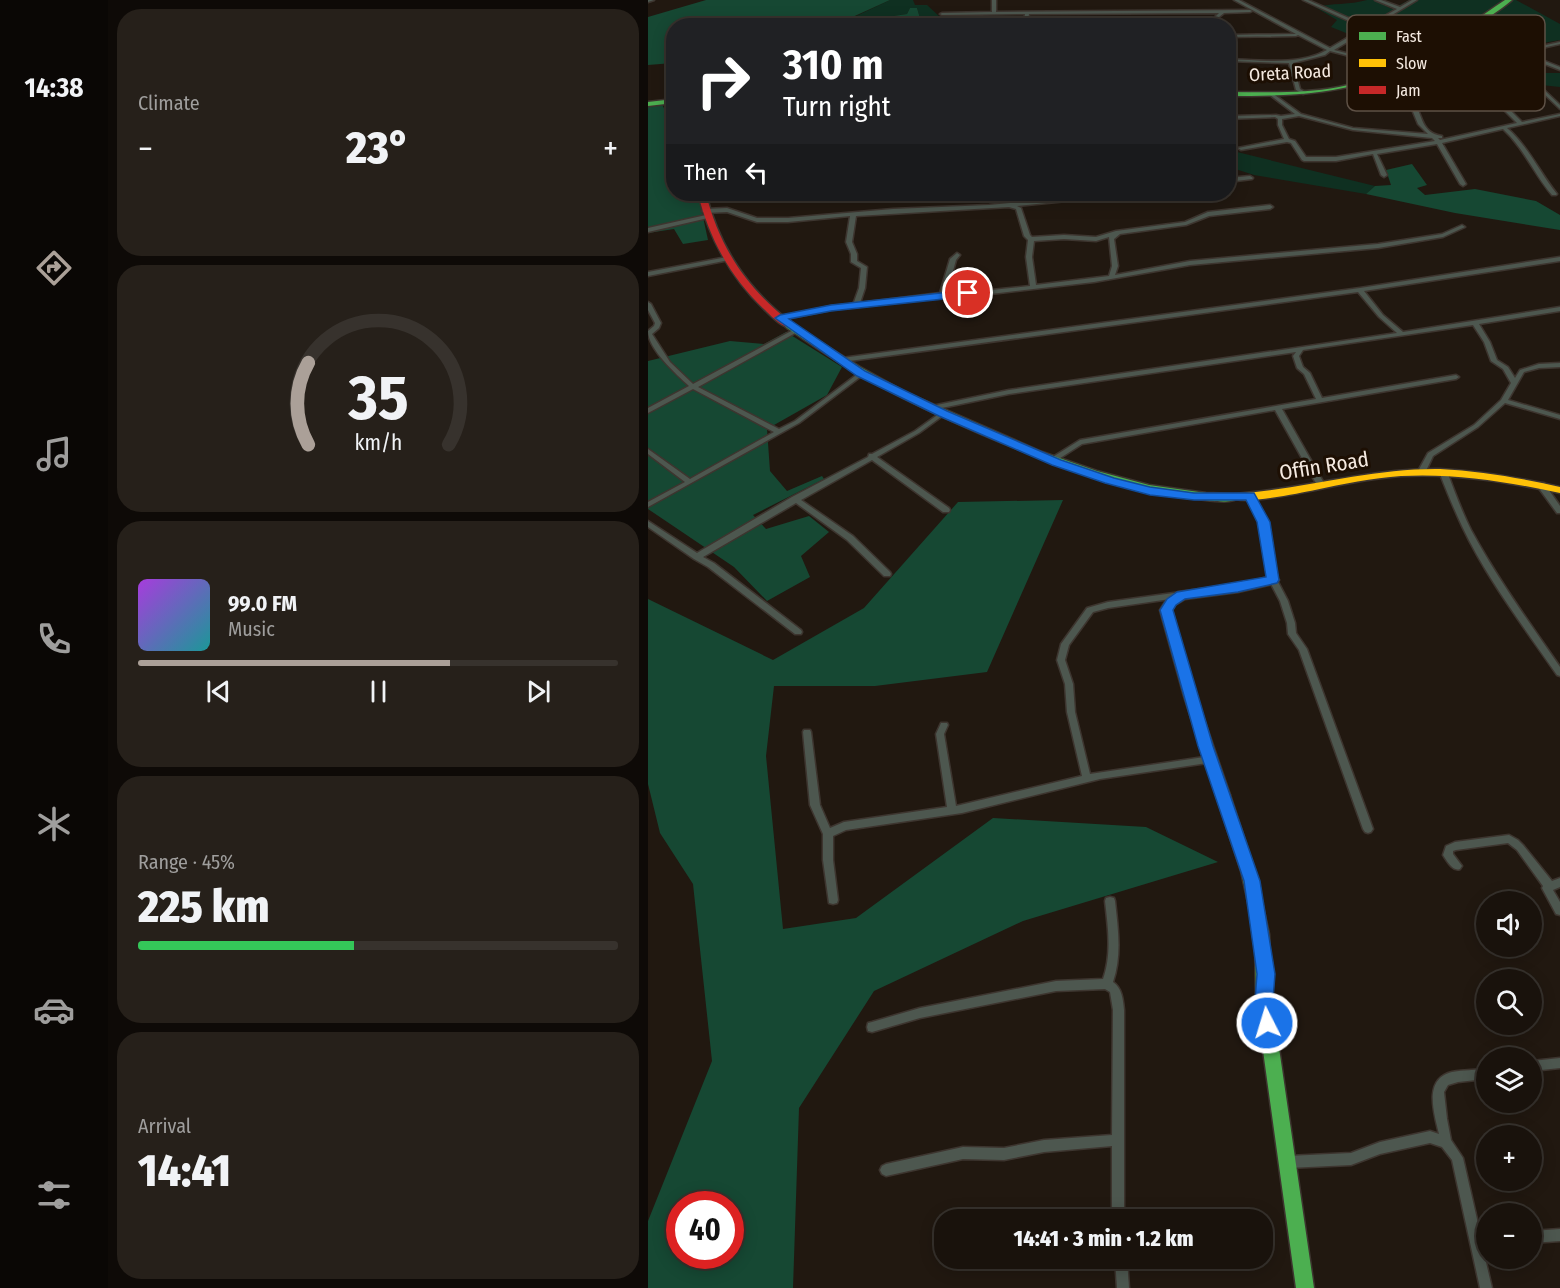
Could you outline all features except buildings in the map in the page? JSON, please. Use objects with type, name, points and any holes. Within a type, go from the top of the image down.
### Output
[{"type":"street","points":[[994,0],[994,14]]},
{"type":"street","points":[[1239,0],[1330,50],[1347,54]]},
{"type":"street","points":[[1305,0],[1347,19]]},
{"type":"street","points":[[1377,0],[1400,9]]},
{"type":"street","points":[[1390,15],[1415,0]]},
{"type":"street","name":"Oreta Road","points":[[1486,15],[1509,0]]},
{"type":"street","points":[[942,14],[1250,11]]},
{"type":"street","points":[[1217,18],[1222,12]]},
{"type":"street","points":[[963,14],[963,18]]},
{"type":"street","points":[[1026,18],[1027,14]]},
{"type":"street","points":[[1236,36],[1281,33],[1302,36]]},
{"type":"street","points":[[1236,60],[1291,62],[1330,50],[1347,40]]},
{"type":"street","points":[[1545,46],[1560,43]]},
{"type":"street","points":[[1291,62],[1298,90],[1305,93]]},
{"type":"street","points":[[1545,63],[1560,69]]},
{"type":"street","name":"Oreta Road","points":[[1236,94],[1305,93],[1347,87]]},
{"type":"street","points":[[1545,92],[1560,108]]},
{"type":"street","points":[[1272,94],[1299,115],[1353,129],[1433,137],[1469,135]]},
{"type":"street","points":[[648,104],[666,102]]},
{"type":"street","points":[[1415,111],[1420,124],[1438,142],[1463,184]]},
{"type":"street","points":[[1509,111],[1520,123]]},
{"type":"street","points":[[1236,118],[1276,116],[1280,118],[1299,115]]},
{"type":"street","points":[[1241,148],[1287,140],[1293,141],[1304,159],[1336,159],[1438,142],[1560,115]]},
{"type":"street","points":[[1280,118],[1280,124],[1287,140]]},
{"type":"street","points":[[1503,127],[1519,141],[1542,180],[1554,194]]},
{"type":"street","points":[[1374,152],[1384,175]]},
{"type":"street","points":[[1236,179],[1250,178]]},
{"type":"street","name":"Offin Road","points":[[703,201],[715,242],[727,259],[762,304],[797,330],[861,374],[937,411],[1052,460],[1110,481],[1150,491],[1194,496],[1250,496],[1303,490],[1321,485],[1400,473],[1421,473],[1502,478],[1560,490]]},
{"type":"street","points":[[648,230],[727,210],[757,220],[1049,201]]},
{"type":"street","points":[[1010,205],[1018,208],[1027,236],[1031,239],[1064,237],[1096,239],[1117,233],[1186,223],[1208,214],[1270,207]]},
{"type":"street","points":[[853,214],[849,245],[854,254],[854,262],[864,267],[865,272],[859,300],[854,306]]},
{"type":"street","points":[[780,318],[943,294],[1034,287],[1111,277],[1201,262],[1378,246],[1443,235],[1462,227]]},
{"type":"street","points":[[1111,277],[1115,266],[1112,238],[1117,233]]},
{"type":"street","points":[[1031,239],[1029,257],[1034,287]]},
{"type":"street","points":[[943,294],[952,259],[957,255]]},
{"type":"street","points":[[648,274],[727,259]]},
{"type":"street","points":[[842,360],[1360,290],[1560,259]]},
{"type":"street","points":[[1360,290],[1381,316],[1402,334]]},
{"type":"street","points":[[648,304],[658,323],[657,327],[649,333],[668,363],[693,387],[780,432]]},
{"type":"street","points":[[697,557],[795,499],[917,432],[937,411],[1010,392],[1560,309]]},
{"type":"street","points":[[1475,323],[1487,342],[1494,361],[1506,368],[1514,382]]},
{"type":"street","points":[[648,411],[797,330]]},
{"type":"street","points":[[1302,349],[1296,356],[1300,368],[1307,373],[1320,400]]},
{"type":"street","points":[[1421,473],[1430,455],[1476,426],[1504,401],[1522,371],[1559,364]]},
{"type":"street","points":[[648,505],[780,432],[861,374]]},
{"type":"street","points":[[1052,460],[1080,442],[1456,377]]},
{"type":"street","points":[[1504,401],[1560,417]]},
{"type":"street","points":[[1277,407],[1321,485]]},
{"type":"street","points":[[648,451],[690,482]]},
{"type":"street","points":[[871,456],[946,510]]},
{"type":"street","points":[[1444,474],[1452,498],[1473,541],[1560,673]]},
{"type":"street","points":[[1541,485],[1560,511]]},
{"type":"street","points":[[1250,496],[1263,522],[1273,580],[1284,601],[1292,634],[1303,649],[1368,829]]},
{"type":"street","points":[[795,499],[850,538],[887,574]]},
{"type":"street","points":[[648,523],[711,565],[798,632]]},
{"type":"street","points":[[1086,779],[1071,712],[1069,684],[1061,660],[1065,644],[1090,610],[1108,605],[1238,588],[1273,580]]},
{"type":"street","points":[[1182,595],[1171,602],[1166,610],[1210,760],[1252,881],[1266,974],[1264,1000],[1279,1116],[1288,1162],[1305,1288]]},
{"type":"street","points":[[944,725],[940,734],[952,810]]},
{"type":"street","points":[[807,732],[815,805],[828,834],[828,860],[833,900]]},
{"type":"street","points":[[828,834],[844,826],[952,810],[1086,779],[1210,760]]},
{"type":"street","points":[[1456,866],[1449,855],[1449,849],[1455,846],[1509,839],[1517,843],[1539,876],[1555,884]]},
{"type":"street","points":[[1555,884],[1547,888],[1560,911]]},
{"type":"street","points":[[1107,984],[1114,966],[1110,901]]},
{"type":"street","points":[[872,1026],[920,1013],[1056,986],[1107,984],[1114,989],[1120,1017],[1118,1030],[1118,1209]]},
{"type":"street","points":[[1542,1065],[1560,1063]]},
{"type":"street","points":[[1476,1075],[1445,1080],[1438,1087],[1437,1095],[1446,1142],[1457,1158],[1476,1219]]},
{"type":"street","points":[[1288,1162],[1351,1159],[1380,1148],[1430,1137],[1446,1142]]},
{"type":"street","points":[[886,1170],[963,1153],[1004,1154],[1044,1146],[1119,1140]]},
{"type":"street","points":[[1542,1236],[1560,1235]]},
{"type":"street","points":[[1122,1269],[1124,1288]]},
{"type":"street","points":[[1484,1269],[1486,1288]]},
{"type":"green space","points":[[706,0],[890,0],[850,18],[666,18],[666,64],[648,65],[648,17]]},
{"type":"green space","points":[[890,0],[913,0],[915,5],[927,5],[940,17],[954,18],[920,18],[917,8],[910,8],[907,14],[881,18],[852,18]]},
{"type":"green space","points":[[1374,0],[1392,9],[1409,0],[1516,0],[1544,15],[1347,15],[1347,33],[1331,27],[1337,20],[1315,7]]},
{"type":"green space","points":[[910,8],[917,8],[920,18],[880,18],[907,14]]},
{"type":"green space","points":[[1545,16],[1560,24],[1560,40],[1545,43]]},
{"type":"green space","points":[[1545,73],[1560,73],[1560,87],[1545,86]]},
{"type":"green space","points":[[662,104],[666,113],[666,201],[700,201],[708,240],[683,244],[674,229],[648,233],[648,106]]},
{"type":"green space","points":[[1236,152],[1375,186],[1366,194],[1254,175],[1236,169]]},
{"type":"green space","points":[[1412,164],[1427,185],[1417,188],[1425,195],[1475,189],[1536,201],[1560,215],[1560,230],[1455,213],[1366,194],[1375,186],[1391,185],[1386,170]]},
{"type":"green space","points":[[786,332],[842,367],[827,395],[767,429],[770,471],[787,491],[822,476],[824,479],[753,515],[766,529],[809,516],[829,532],[801,556],[810,577],[767,601],[734,567],[648,509],[648,361],[730,341],[764,344]]},
{"type":"green space","points":[[1063,500],[987,672],[875,686],[774,686],[766,756],[783,929],[856,918],[993,818],[1146,827],[1218,862],[1023,921],[874,991],[799,1108],[793,1288],[648,1288],[648,1221],[712,1061],[693,884],[660,833],[648,784],[648,599],[773,660],[864,608],[958,502]]},
{"type":"traffic: fast","points":[[1487,15],[1509,0]]},
{"type":"traffic: fast","points":[[1236,94],[1290,94],[1347,87]]},
{"type":"traffic: fast","points":[[648,104],[666,102]]},
{"type":"traffic: fast","points":[[790,326],[857,369],[902,394],[1038,454],[1121,482],[1177,493],[1235,497]]},
{"type":"traffic: fast","points":[[1223,795],[1248,871],[1262,934],[1264,1000],[1305,1288]]},
{"type":"traffic: slow","points":[[1235,497],[1277,493],[1379,475],[1420,472],[1481,475],[1560,490]]},
{"type":"traffic: jam","points":[[704,201],[714,233],[733,269],[759,300],[790,326]]},
{"type":"traffic: jam","points":[[1223,795],[1190,696],[1166,610],[1171,602],[1182,595],[1238,588],[1273,580]]},
{"type":"route","points":[[968,293],[831,308],[780,318],[861,374],[943,413],[1057,462],[1110,481],[1150,491],[1228,498],[1250,496],[1263,522],[1273,580],[1238,588],[1182,595],[1171,602],[1166,610],[1206,746],[1252,881],[1263,944],[1266,974],[1264,1000],[1267,1023]]}]
